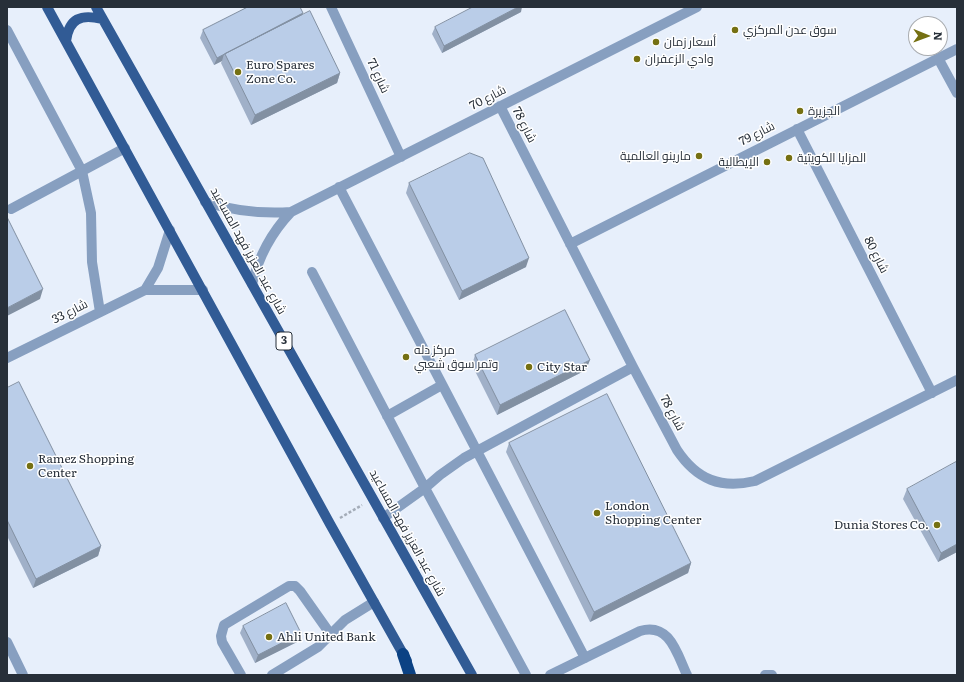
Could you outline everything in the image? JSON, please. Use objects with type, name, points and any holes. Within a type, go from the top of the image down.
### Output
[{"type":"highway","points":[[403,654],[410,675]]},
{"type":"main road","points":[[47,7],[330,524],[415,675]]},
{"type":"main road","name":"شارع عبد العزيز فهد المساعيد","points":[[96,7],[472,675]]},
{"type":"main road","points":[[66,41],[68,29],[76,21],[90,16],[102,19]]},
{"type":"street","name":"شارع 70","points":[[252,284],[262,252],[280,224],[291,212],[696,7]]},
{"type":"street","name":"شارع 71","points":[[336,8],[401,156]]},
{"type":"street","points":[[7,30],[82,171],[91,213],[92,262],[100,312]]},
{"type":"street","name":"شارع 79","points":[[570,244],[957,48]]},
{"type":"street","points":[[938,58],[957,94]]},
{"type":"street","name":"شارع 78","points":[[500,106],[677,450],[684,461],[704,477],[717,482],[730,484],[743,484],[755,481],[957,380]]},
{"type":"street","name":"شارع 80","points":[[797,129],[932,393]]},
{"type":"street","points":[[11,209],[125,148]]},
{"type":"street","points":[[339,187],[585,658]]},
{"type":"street","name":"شارع 70","points":[[205,202],[222,207],[256,213],[291,212]]},
{"type":"street","points":[[145,290],[158,268],[170,230]]},
{"type":"street","points":[[312,272],[425,488],[526,675]]},
{"type":"street","name":"شارع 33","points":[[7,358],[145,290],[203,290]]},
{"type":"street","points":[[383,518],[425,488],[451,466],[476,451],[633,367]]},
{"type":"street","points":[[387,416],[442,385]]},
{"type":"street","points":[[241,675],[222,642],[221,636],[224,625],[289,586],[295,586],[300,591],[331,635]]},
{"type":"street","points":[[272,675],[318,647],[350,616],[374,602]]},
{"type":"street","points":[[550,675],[647,629],[655,629],[668,636],[687,675]]},
{"type":"street","points":[[7,642],[23,675]]},
{"type":"street","points":[[765,675],[772,675]]},
{"type":"path","points":[[330,524],[372,498]]},
{"type":"building","points":[[248,7],[300,7],[303,13],[217,58],[203,30]]},
{"type":"building","points":[[473,7],[518,7],[444,46],[435,27]]},
{"type":"building","points":[[310,11],[340,73],[255,115],[225,54]]},
{"type":"building","points":[[470,153],[483,158],[529,258],[462,291],[409,183]]},
{"type":"building","points":[[7,217],[43,289],[7,308]]},
{"type":"building","name":"City Star","points":[[565,310],[590,360],[500,405],[475,355]]},
{"type":"building","name":"Ramez Shopping Center","points":[[19,382],[101,546],[36,579],[7,520],[7,388]]},
{"type":"building","name":"London Shopping Center","points":[[607,394],[691,563],[594,612],[509,443]]},
{"type":"building","name":"Dunia Stores Co.","points":[[956,462],[957,544],[941,553],[907,489]]},
{"type":"building","name":"Ahli United Bank","points":[[286,603],[301,633],[258,655],[243,626]]},
{"type":"place","name":"سوق عدن المركزي","points":[[735,30]]},
{"type":"place","name":"أسعار زمان","points":[[656,42]]},
{"type":"place","name":"وادي الزعفران","points":[[637,59]]},
{"type":"place","name":"Euro Spares Zone Co.","points":[[238,72]]},
{"type":"place","name":"الجزيرة","points":[[800,111]]},
{"type":"place","name":"مارينو العالمية","points":[[699,156]]},
{"type":"place","name":"المزايا الكويتية","points":[[789,158]]},
{"type":"place","name":"الإيطالية","points":[[767,162]]},
{"type":"place","name":"مركز دله وتمر سوق شعبي","points":[[406,357]]},
{"type":"place","name":"City Star","points":[[529,367]]},
{"type":"place","name":"Ramez Shopping Center","points":[[30,466]]},
{"type":"place","name":"London Shopping Center","points":[[597,513]]},
{"type":"place","name":"Dunia Stores Co.","points":[[937,525]]},
{"type":"place","name":"Ahli United Bank","points":[[269,637]]}]
